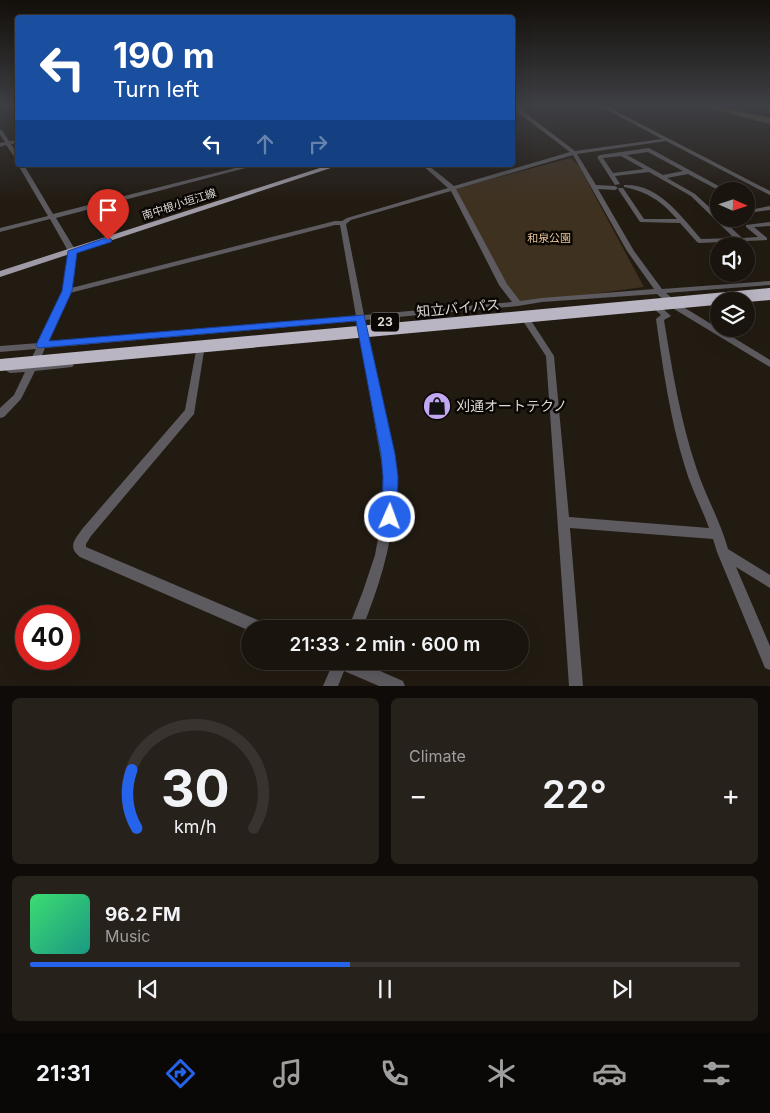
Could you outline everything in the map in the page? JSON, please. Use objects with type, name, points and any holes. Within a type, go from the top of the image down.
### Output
[{"type":"highway","name":"知立バイパス","points":[[0,357],[770,286]]},
{"type":"highway","name":"知立バイパス","points":[[0,365],[770,294]]},
{"type":"main road","name":"南中根小垣江線","points":[[0,274],[330,167]]},
{"type":"street","points":[[5,138],[15,155]]},
{"type":"street","points":[[555,138],[574,153],[631,251],[660,292],[676,307],[770,364]]},
{"type":"street","points":[[662,138],[770,193]]},
{"type":"street","points":[[67,291],[335,223],[343,223],[346,220],[574,153],[666,140]]},
{"type":"street","points":[[0,145],[15,142]]},
{"type":"street","points":[[681,221],[642,221],[600,157],[649,150],[710,184]]},
{"type":"street","points":[[622,154],[693,195],[737,237]]},
{"type":"street","points":[[0,414],[18,397],[67,291],[72,251],[22,167]]},
{"type":"street","points":[[0,230],[246,167]]},
{"type":"street","points":[[427,167],[453,189],[503,285],[518,304]]},
{"type":"street","points":[[611,175],[650,170]]},
{"type":"street","points":[[661,177],[688,172]]},
{"type":"street","points":[[593,186],[637,187],[651,192],[667,203],[699,240],[710,240]]},
{"type":"street","points":[[755,211],[770,208]]},
{"type":"street","points":[[343,223],[388,454],[391,498],[386,539],[380,563],[373,588],[359,620]]},
{"type":"street","points":[[755,239],[765,239],[748,226],[770,224]]},
{"type":"street","points":[[0,349],[518,304],[542,300],[770,283]]},
{"type":"street","points":[[755,299],[770,298]]},
{"type":"street","points":[[0,371],[710,304]]},
{"type":"street","points":[[658,308],[667,316],[660,319],[674,407],[691,469],[718,534],[723,552],[770,663]]},
{"type":"street","points":[[527,321],[550,356],[576,686]]},
{"type":"street","points":[[200,352],[190,411],[87,532],[80,542],[80,549],[84,553],[241,620]]},
{"type":"street","points":[[562,522],[718,534]]},
{"type":"street","points":[[723,552],[770,582]]},
{"type":"street","points":[[330,686],[336,670]]},
{"type":"street","points":[[361,670],[398,686]]},
{"type":"green space","name":"和泉公園","points":[[571,158],[579,166],[644,287],[518,304],[453,189]]},
{"type":"place","name":"刈通オートテクノ","points":[[437,406]]},
{"type":"route","points":[[108,240],[72,251],[67,291],[42,345],[361,318],[388,454],[391,498],[390,517]]}]
